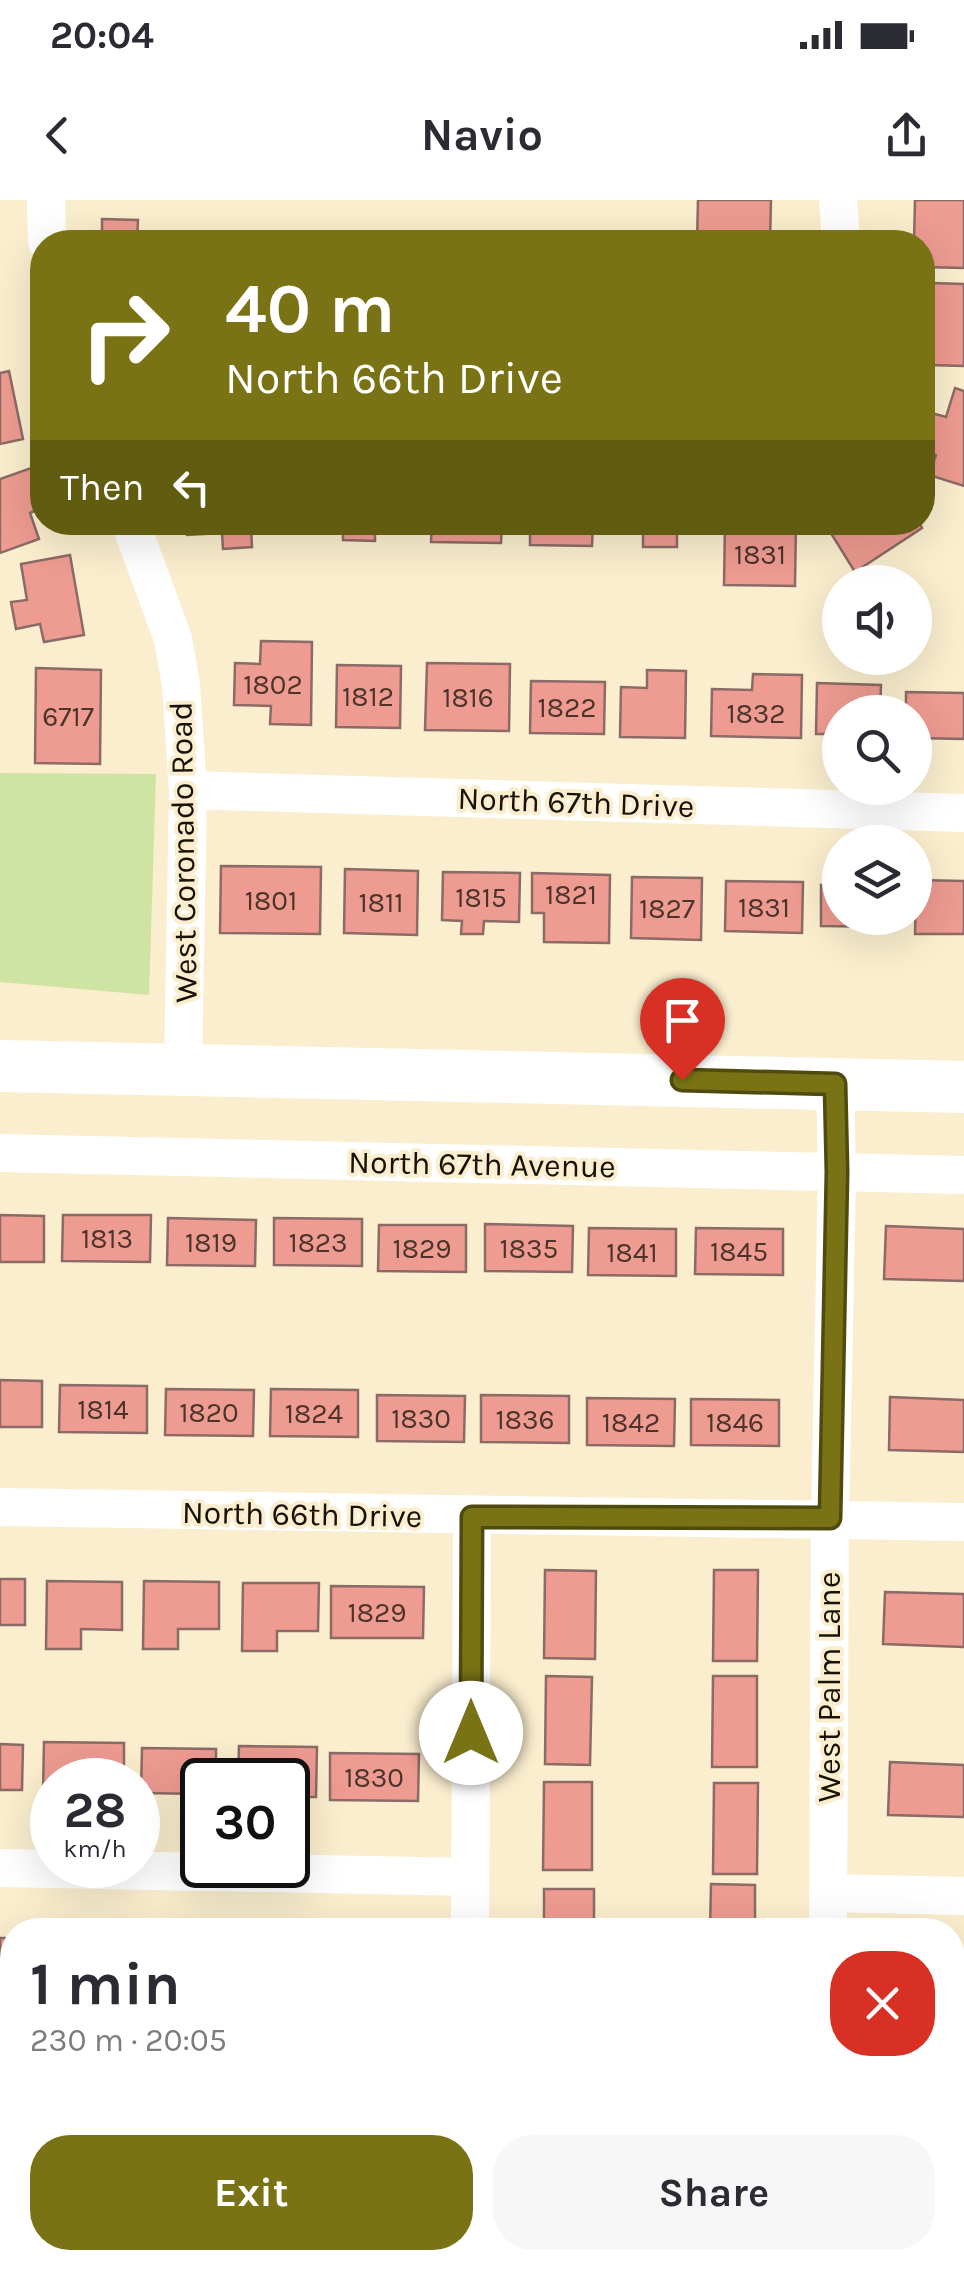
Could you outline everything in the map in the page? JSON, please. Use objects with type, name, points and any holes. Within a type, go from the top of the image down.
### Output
[{"type":"main road","points":[[0,1066],[964,1086]]},
{"type":"street","points":[[46,200],[46,230]]},
{"type":"street","points":[[838,200],[840,230]]},
{"type":"street","name":"West Coronado Road","points":[[135,535],[173,640],[181,685],[188,790],[184,1070]]},
{"type":"street","name":"North 67th Drive","points":[[188,790],[964,813]]},
{"type":"street","name":"West Palm Lane","points":[[828,1912],[835,1084]]},
{"type":"street","name":"North 67th Avenue","points":[[0,1153],[964,1175]]},
{"type":"street","name":"North 66th Drive","points":[[0,1508],[964,1522]]},
{"type":"street","points":[[470,1918],[472,1517]]},
{"type":"street","points":[[0,1868],[470,1877]]},
{"type":"street","points":[[828,1912],[964,1896]]},
{"type":"green space","points":[[0,773],[156,774],[149,995],[0,982]]},
{"type":"building","points":[[698,200],[771,200],[770,230],[697,230]]},
{"type":"building","points":[[915,200],[964,200],[964,268],[935,267],[935,230],[914,230]]},
{"type":"building","points":[[102,219],[138,220],[138,230],[102,230]]},
{"type":"building","points":[[935,283],[964,284],[964,366],[935,365]]},
{"type":"building","points":[[9,371],[23,439],[0,444],[0,373]]},
{"type":"building","points":[[955,388],[964,391],[964,486],[935,477],[935,414],[946,417]]},
{"type":"building","points":[[30,468],[30,535],[38,535],[39,539],[0,553],[0,479]]},
{"type":"building","points":[[222,535],[251,535],[252,547],[223,549]]},
{"type":"building","points":[[343,535],[375,535],[375,541],[343,540]]},
{"type":"building","points":[[431,535],[501,535],[501,543],[431,542]]},
{"type":"building","points":[[530,535],[592,535],[592,546],[530,545]]},
{"type":"building","points":[[643,535],[677,535],[677,547],[643,547]]},
{"type":"building","points":[[725,535],[796,535],[795,586],[724,585]]},
{"type":"building","points":[[832,535],[911,535],[866,565],[851,565]]},
{"type":"building","points":[[70,555],[84,635],[44,642],[40,624],[16,629],[11,602],[27,600],[21,564]]},
{"type":"building","points":[[261,641],[312,642],[311,725],[270,724],[271,706],[234,705],[235,663],[260,664]]},
{"type":"building","points":[[427,663],[510,664],[509,731],[425,730]]},
{"type":"building","points":[[337,665],[401,666],[400,728],[336,727]]},
{"type":"building","points":[[36,668],[101,670],[100,764],[35,763]]},
{"type":"building","points":[[647,670],[686,671],[685,738],[620,737],[621,687],[647,688]]},
{"type":"building","points":[[753,674],[802,675],[801,738],[711,736],[712,689],[752,690]]},
{"type":"building","points":[[531,681],[605,682],[604,734],[530,733]]},
{"type":"building","points":[[817,683],[881,685],[881,695],[822,695],[822,734],[816,734]]},
{"type":"building","points":[[964,693],[964,739],[932,738],[932,695],[906,695]]},
{"type":"building","points":[[221,866],[321,867],[320,934],[220,933]]},
{"type":"building","points":[[345,869],[418,871],[417,935],[344,933]]},
{"type":"building","points":[[443,872],[520,873],[519,922],[484,921],[483,934],[461,934],[462,921],[442,920]]},
{"type":"building","points":[[532,873],[610,875],[609,943],[544,942],[544,913],[532,913]]},
{"type":"building","points":[[632,877],[702,878],[701,940],[631,938]]},
{"type":"building","points":[[932,880],[964,881],[964,934],[932,934]]},
{"type":"building","points":[[726,881],[803,882],[802,933],[725,931]]},
{"type":"building","points":[[0,1215],[44,1216],[44,1262],[0,1262]]},
{"type":"building","points":[[63,1215],[151,1215],[150,1262],[62,1261]]},
{"type":"building","points":[[168,1218],[256,1220],[255,1266],[167,1265]]},
{"type":"building","points":[[274,1218],[362,1219],[362,1266],[274,1265]]},
{"type":"building","points":[[485,1224],[573,1226],[572,1272],[485,1271]]},
{"type":"building","points":[[379,1225],[466,1225],[466,1272],[378,1271]]},
{"type":"building","points":[[886,1226],[964,1229],[964,1281],[884,1279]]},
{"type":"building","points":[[589,1228],[676,1229],[676,1276],[588,1275]]},
{"type":"building","points":[[696,1228],[783,1229],[783,1275],[695,1274]]},
{"type":"building","points":[[0,1380],[42,1381],[42,1427],[0,1427]]},
{"type":"building","points":[[60,1385],[147,1386],[147,1433],[59,1432]]},
{"type":"building","points":[[166,1389],[254,1390],[253,1436],[165,1435]]},
{"type":"building","points":[[271,1389],[358,1390],[358,1437],[270,1436]]},
{"type":"building","points":[[377,1395],[465,1396],[464,1442],[377,1441]]},
{"type":"building","points":[[481,1395],[569,1396],[569,1443],[481,1442]]},
{"type":"building","points":[[890,1397],[964,1400],[964,1452],[889,1450]]},
{"type":"building","points":[[587,1398],[675,1399],[674,1446],[587,1445]]},
{"type":"building","points":[[691,1399],[779,1400],[779,1446],[691,1445]]},
{"type":"building","points":[[545,1570],[596,1571],[595,1659],[544,1658]]},
{"type":"building","points":[[714,1570],[758,1570],[757,1661],[713,1661]]},
{"type":"building","points":[[0,1579],[25,1579],[25,1625],[0,1625]]},
{"type":"building","points":[[47,1581],[122,1582],[122,1630],[81,1629],[81,1649],[46,1649]]},
{"type":"building","points":[[144,1581],[219,1582],[219,1629],[178,1629],[178,1649],[143,1649]]},
{"type":"building","points":[[243,1583],[319,1583],[318,1631],[277,1631],[277,1651],[242,1651]]},
{"type":"building","points":[[331,1586],[424,1587],[423,1638],[331,1638]]},
{"type":"building","points":[[885,1592],[964,1594],[964,1647],[883,1644]]},
{"type":"building","points":[[546,1676],[592,1677],[590,1765],[545,1764]]},
{"type":"building","points":[[713,1676],[757,1676],[757,1767],[712,1767]]},
{"type":"building","points":[[44,1742],[124,1743],[124,1758],[44,1758]]},
{"type":"building","points":[[0,1744],[23,1745],[22,1790],[0,1790]]},
{"type":"building","points":[[239,1746],[317,1747],[316,1797],[310,1797],[310,1758],[239,1758]]},
{"type":"building","points":[[142,1748],[216,1749],[216,1758],[180,1758],[180,1794],[160,1793],[160,1758],[142,1758]]},
{"type":"building","points":[[330,1753],[419,1754],[418,1801],[330,1800]]},
{"type":"building","points":[[890,1762],[964,1765],[964,1817],[888,1815]]},
{"type":"building","points":[[544,1782],[592,1782],[592,1870],[543,1870]]},
{"type":"building","points":[[714,1783],[758,1783],[757,1874],[713,1874]]},
{"type":"building","points":[[711,1884],[755,1885],[755,1918],[710,1918]]},
{"type":"building","points":[[544,1889],[594,1889],[594,1918],[544,1918]]},
{"type":"route","points":[[471,1733],[472,1517],[830,1518],[837,1172],[835,1084],[682,1080]]}]
